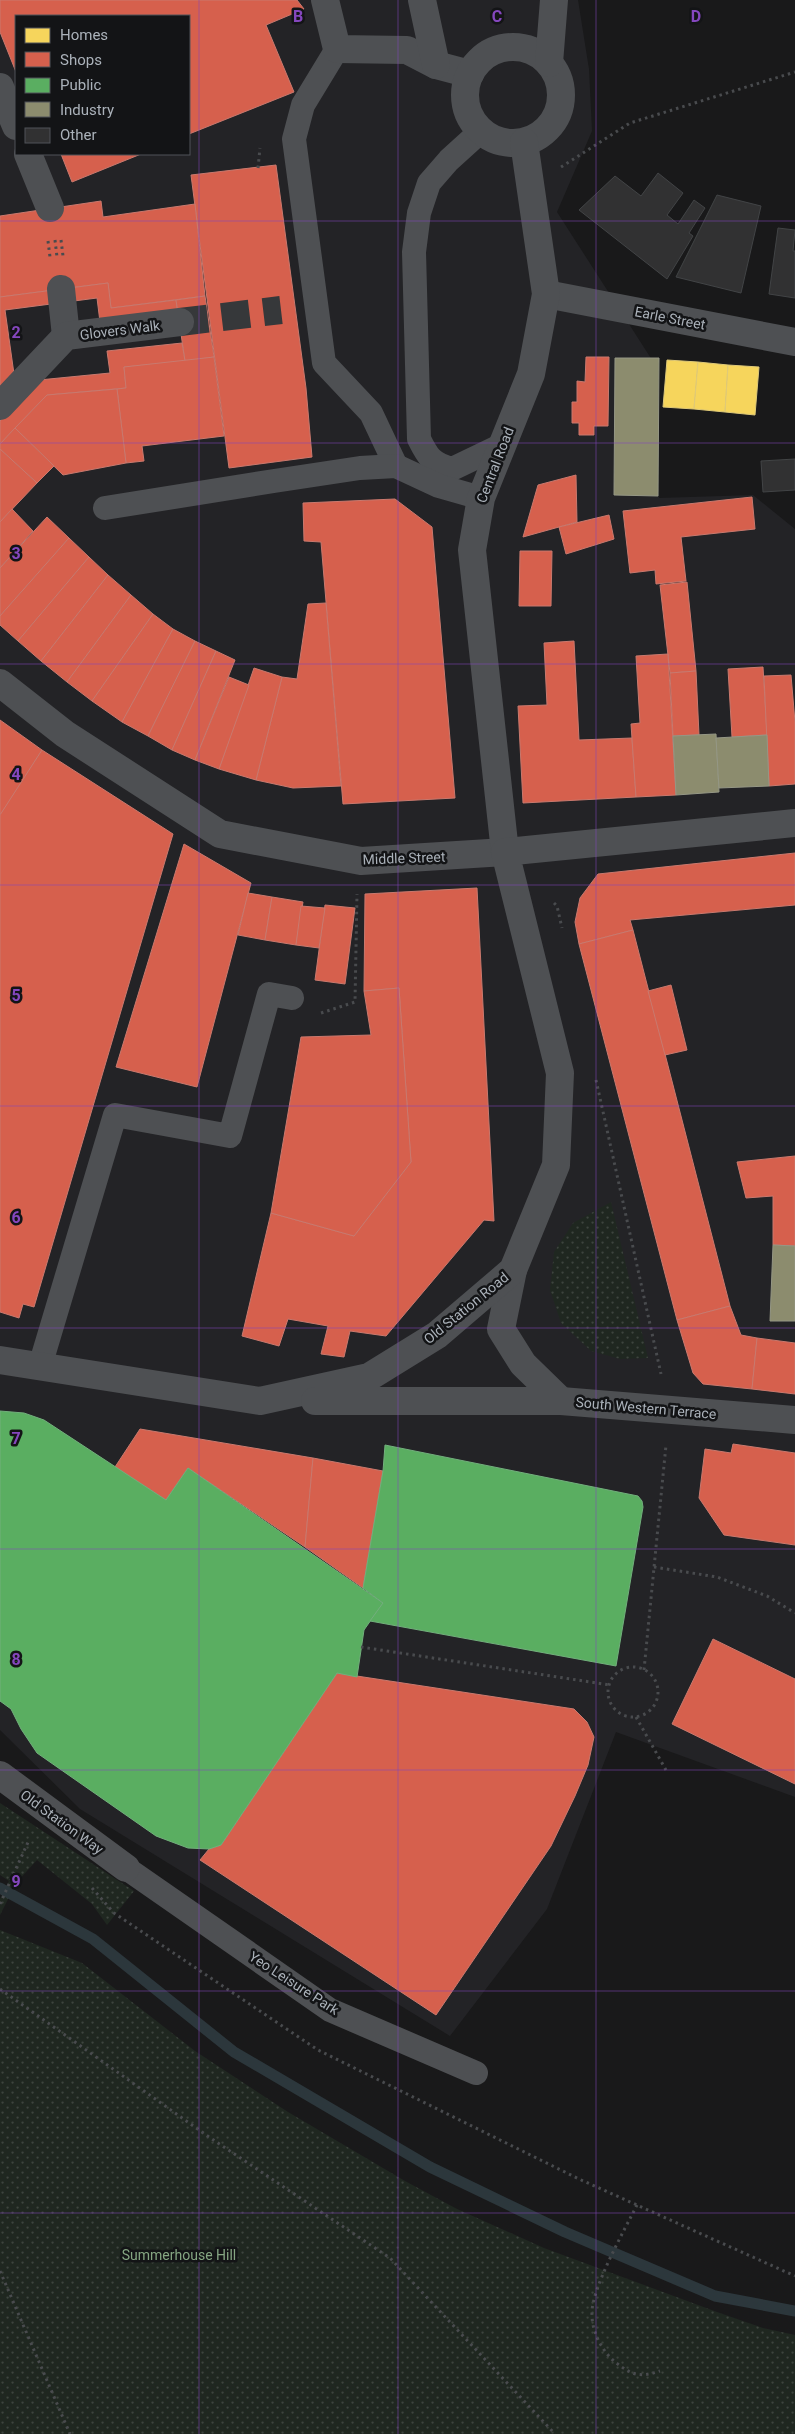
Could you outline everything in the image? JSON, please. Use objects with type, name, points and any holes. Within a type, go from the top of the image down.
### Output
[{"type":"street","points":[[325,0],[337,49],[407,50],[436,65],[470,74]]},
{"type":"street","points":[[422,0],[436,65]]},
{"type":"street","points":[[549,64],[554,0]]},
{"type":"street","points":[[506,48],[522,48],[536,53],[549,64],[558,77],[560,85],[559,110],[552,124],[540,135],[524,142],[509,143],[494,139],[481,131],[472,119],[466,104],[466,88],[470,74],[479,61],[491,52],[506,48]]},
{"type":"street","points":[[0,87],[15,124]]},
{"type":"street","name":"Central Road","points":[[505,852],[472,550],[481,498],[531,374],[546,294],[524,142]]},
{"type":"street","points":[[28,155],[50,208]]},
{"type":"street","points":[[61,289],[66,336]]},
{"type":"street","name":"Earle Street","points":[[546,294],[795,342]]},
{"type":"street","name":"Glovers Walk","points":[[0,406],[66,336],[180,322]]},
{"type":"street","name":"Middle Street","points":[[0,683],[65,734],[220,834],[361,861],[505,852],[795,823]]},
{"type":"street","name":"Old Station Road","points":[[0,1360],[260,1401],[369,1377],[437,1334],[512,1270],[556,1165],[560,1074],[505,852]]},
{"type":"street","name":"South Western Terrace","points":[[512,1270],[501,1330],[523,1364],[561,1401],[795,1420]]},
{"type":"street","points":[[260,1401],[561,1401]]},
{"type":"street","name":"Old Station Way","points":[[0,1775],[126,1868]]},
{"type":"lane","points":[[337,49],[304,105],[294,139],[324,363],[371,414],[396,466]]},
{"type":"lane","points":[[481,131],[449,160],[429,183],[418,213],[414,252],[419,439],[429,458],[438,465],[452,470],[502,445]]},
{"type":"lane","points":[[105,508],[283,479],[360,468],[396,466],[439,486],[481,498]]},
{"type":"lane","points":[[40,1366],[115,1115],[230,1136],[268,994],[292,998]]},
{"type":"lane","name":"Yeo Leisure Park","points":[[126,1868],[330,2010],[476,2073]]},
{"type":"path","points":[[531,186],[630,123],[795,72]]},
{"type":"path","points":[[50,208],[61,289]]},
{"type":"path","points":[[60,234],[64,261]]},
{"type":"path","points":[[48,236],[51,263]]},
{"type":"path","points":[[312,1017],[355,1002],[357,894],[361,861]]},
{"type":"path","points":[[551,899],[557,906],[564,935]]},
{"type":"path","points":[[594,1071],[669,1411],[644,1670]]},
{"type":"path","points":[[654,1567],[717,1577],[767,1596],[795,1613]]},
{"type":"path","points":[[361,1647],[610,1685]]},
{"type":"path","points":[[628,1668],[644,1670],[656,1681],[658,1697],[650,1710],[636,1717],[621,1714],[614,1709],[610,1702],[610,1685],[614,1677],[628,1668]]},
{"type":"path","points":[[636,1717],[666,1770]]},
{"type":"path","points":[[0,1904],[29,1839]]},
{"type":"path","points":[[0,1989],[209,2137],[390,2258],[555,2434]]},
{"type":"path","points":[[637,2205],[600,2283],[591,2313],[594,2332],[609,2357],[628,2372],[644,2376],[660,2371]]},
{"type":"path","points":[[0,2271],[70,2434]]},
{"type":"shaded area","points":[[0,0],[578,0],[589,69],[592,131],[557,212],[654,363],[659,498],[753,495],[795,529],[795,1797],[616,1732],[547,1909],[450,2036],[80,1809],[0,1730]]},
{"type":"green space","points":[[611,1202],[648,1358],[620,1359],[591,1351],[561,1323],[550,1290],[554,1252],[573,1223]]},
{"type":"green space","points":[[0,1803],[134,1891],[107,1925],[92,1904],[37,1860],[16,1883],[0,1915],[0,1899],[9,1881],[0,1875]]},
{"type":"green space","name":"Summerhouse Hill","points":[[0,1930],[82,1963],[195,2051],[288,2112],[405,2181],[457,2209],[544,2248],[763,2328],[795,2335],[795,2434],[0,2434]]},
{"type":"building: Homes","points":[[667,360],[698,362],[694,409],[663,407]]},
{"type":"building: Homes","points":[[698,362],[728,365],[725,412],[694,409]]},
{"type":"building: Homes","points":[[728,365],[759,367],[755,415],[725,412]]},
{"type":"building: Shops","points":[[0,0],[297,0],[304,9],[266,25],[294,92],[190,134],[190,15],[15,15],[15,70],[0,32]]},
{"type":"building: Shops","points":[[61,155],[139,155],[72,182]]},
{"type":"building: Shops","points":[[276,165],[306,388],[312,457],[229,468],[191,175]]},
{"type":"building: Shops","points":[[101,201],[103,217],[195,204],[205,296],[111,308],[108,283],[0,297],[0,216]]},
{"type":"building: Shops","points":[[108,283],[111,308],[176,300],[178,312],[100,322],[97,298],[5,310],[14,374],[0,389],[0,297]]},
{"type":"building: Shops","points":[[205,296],[214,357],[185,361],[176,300]]},
{"type":"building: Shops","points":[[182,343],[185,361],[124,367],[126,388],[47,395],[0,444],[0,421],[39,380],[110,373],[107,351]]},
{"type":"building: Shops","points":[[214,357],[224,436],[142,446],[144,461],[126,463],[117,389],[126,388],[124,367]]},
{"type":"building: Shops","points":[[586,357],[609,357],[608,426],[594,426],[594,435],[579,435],[579,423],[572,423],[572,402],[577,402],[577,381],[585,382]]},
{"type":"building: Shops","points":[[117,389],[126,463],[63,475],[15,428],[47,395]]},
{"type":"building: Shops","points":[[15,428],[54,466],[37,483],[0,449],[0,444]]},
{"type":"building: Shops","points":[[0,449],[37,483],[0,522]]},
{"type":"building: Shops","points":[[576,475],[577,522],[523,537],[538,485]]},
{"type":"building: Shops","points":[[752,497],[755,529],[681,537],[686,581],[656,584],[655,570],[630,573],[623,511]]},
{"type":"building: Shops","points":[[395,499],[432,527],[455,798],[343,804],[321,542],[304,541],[303,503]]},
{"type":"building: Shops","points":[[12,509],[33,531],[0,568],[0,522]]},
{"type":"building: Shops","points":[[609,515],[614,539],[566,554],[559,527]]},
{"type":"building: Shops","points":[[47,517],[69,538],[0,616],[0,568]]},
{"type":"building: Shops","points":[[69,538],[89,557],[18,641],[0,625],[0,616]]},
{"type":"building: Shops","points":[[520,551],[552,551],[551,606],[519,606]]},
{"type":"building: Shops","points":[[89,557],[108,575],[41,661],[18,641]]},
{"type":"building: Shops","points":[[108,575],[131,595],[67,682],[41,661]]},
{"type":"building: Shops","points":[[687,582],[696,671],[670,673],[660,585]]},
{"type":"building: Shops","points":[[131,595],[153,614],[92,701],[67,682]]},
{"type":"building: Shops","points":[[326,603],[341,786],[293,788],[256,780],[282,677],[297,679],[308,604]]},
{"type":"building: Shops","points":[[153,614],[173,629],[122,722],[92,701]]},
{"type":"building: Shops","points":[[173,629],[195,641],[148,736],[122,722]]},
{"type":"building: Shops","points":[[195,641],[216,651],[172,750],[148,736]]},
{"type":"building: Shops","points":[[574,641],[579,740],[632,738],[636,797],[523,803],[518,706],[547,705],[544,643]]},
{"type":"building: Shops","points":[[216,651],[235,660],[195,760],[172,750]]},
{"type":"building: Shops","points":[[668,654],[676,795],[636,797],[631,724],[640,723],[636,656]]},
{"type":"building: Shops","points":[[763,667],[767,735],[732,737],[728,669]]},
{"type":"building: Shops","points":[[254,668],[282,677],[256,780],[219,769]]},
{"type":"building: Shops","points":[[696,671],[699,735],[673,736],[670,673]]},
{"type":"building: Shops","points":[[791,675],[795,722],[795,784],[769,786],[764,676]]},
{"type":"building: Shops","points":[[229,677],[249,685],[219,769],[195,760]]},
{"type":"building: Shops","points":[[0,720],[42,750],[1,814],[0,814]]},
{"type":"building: Shops","points":[[42,750],[173,834],[34,1307],[23,1304],[19,1318],[0,1312],[0,815]]},
{"type":"building: Shops","points":[[184,844],[251,883],[197,1087],[116,1067]]},
{"type":"building: Shops","points":[[795,853],[795,905],[630,920],[633,930],[579,944],[575,922],[580,898],[598,874]]},
{"type":"building: Shops","points":[[477,888],[494,1221],[484,1220],[386,1336],[350,1331],[344,1357],[321,1354],[328,1326],[288,1319],[279,1346],[242,1336],[271,1213],[354,1236],[411,1162],[399,988],[364,991],[365,894]]},
{"type":"building: Shops","points":[[248,893],[272,897],[265,940],[238,935]]},
{"type":"building: Shops","points":[[272,897],[303,902],[296,945],[265,940]]},
{"type":"building: Shops","points":[[325,905],[355,908],[345,984],[315,980]]},
{"type":"building: Shops","points":[[301,906],[325,908],[319,948],[296,945]]},
{"type":"building: Shops","points":[[633,930],[730,1306],[677,1320],[579,944]]},
{"type":"building: Shops","points":[[671,985],[687,1050],[665,1055],[648,991]]},
{"type":"building: Shops","points":[[399,988],[411,1162],[354,1236],[271,1213],[301,1037],[371,1035],[364,991]]},
{"type":"building: Shops","points":[[795,1156],[795,1246],[773,1245],[773,1196],[746,1198],[737,1162]]},
{"type":"building: Shops","points":[[730,1306],[741,1335],[757,1338],[752,1389],[703,1384],[693,1373],[677,1320]]},
{"type":"building: Shops","points":[[757,1338],[795,1343],[795,1394],[752,1389]]},
{"type":"building: Shops","points":[[140,1429],[313,1458],[305,1547],[188,1468],[166,1500],[115,1467]]},
{"type":"building: Shops","points":[[733,1444],[795,1453],[795,1545],[724,1535],[699,1498],[705,1449],[731,1453]]},
{"type":"building: Shops","points":[[313,1458],[383,1471],[363,1588],[305,1547]]},
{"type":"building: Shops","points":[[713,1639],[795,1679],[795,1784],[672,1724]]},
{"type":"building: Shops","points":[[337,1673],[574,1709],[587,1722],[594,1737],[588,1765],[551,1846],[436,2015],[200,1860],[209,1849],[221,1845]]},
{"type":"building: Public","points":[[0,1411],[24,1413],[44,1420],[166,1500],[188,1468],[383,1603],[364,1630],[357,1677],[337,1673],[221,1845],[209,1849],[188,1848],[156,1836],[37,1753],[21,1729],[11,1709],[0,1701]]},
{"type":"building: Public","points":[[385,1445],[638,1496],[642,1501],[643,1507],[616,1666],[370,1621],[383,1603],[363,1588],[383,1471]]},
{"type":"building: Industry","points":[[615,358],[659,358],[658,496],[614,495]]},
{"type":"building: Industry","points":[[716,734],[719,792],[676,795],[673,736]]},
{"type":"building: Industry","points":[[767,735],[769,786],[719,788],[716,738]]},
{"type":"building: Industry","points":[[773,1245],[795,1246],[795,1321],[770,1321]]},
{"type":"building: Other","points":[[658,173],[683,193],[667,215],[678,224],[694,200],[705,208],[689,233],[693,236],[667,279],[579,210],[615,176],[641,196]]},
{"type":"building: Other","points":[[717,195],[761,206],[741,293],[676,277]]},
{"type":"building: Other","points":[[778,228],[795,230],[793,251],[795,251],[795,298],[769,294]]},
{"type":"building: Other","points":[[795,459],[795,490],[763,492],[761,461]]},
{"type":"waterway","points":[[0,1888],[93,1939],[234,2052],[430,2167],[565,2232],[715,2296],[795,2311]]},
{"type":"tunnel","points":[[180,322],[281,310]]}]
